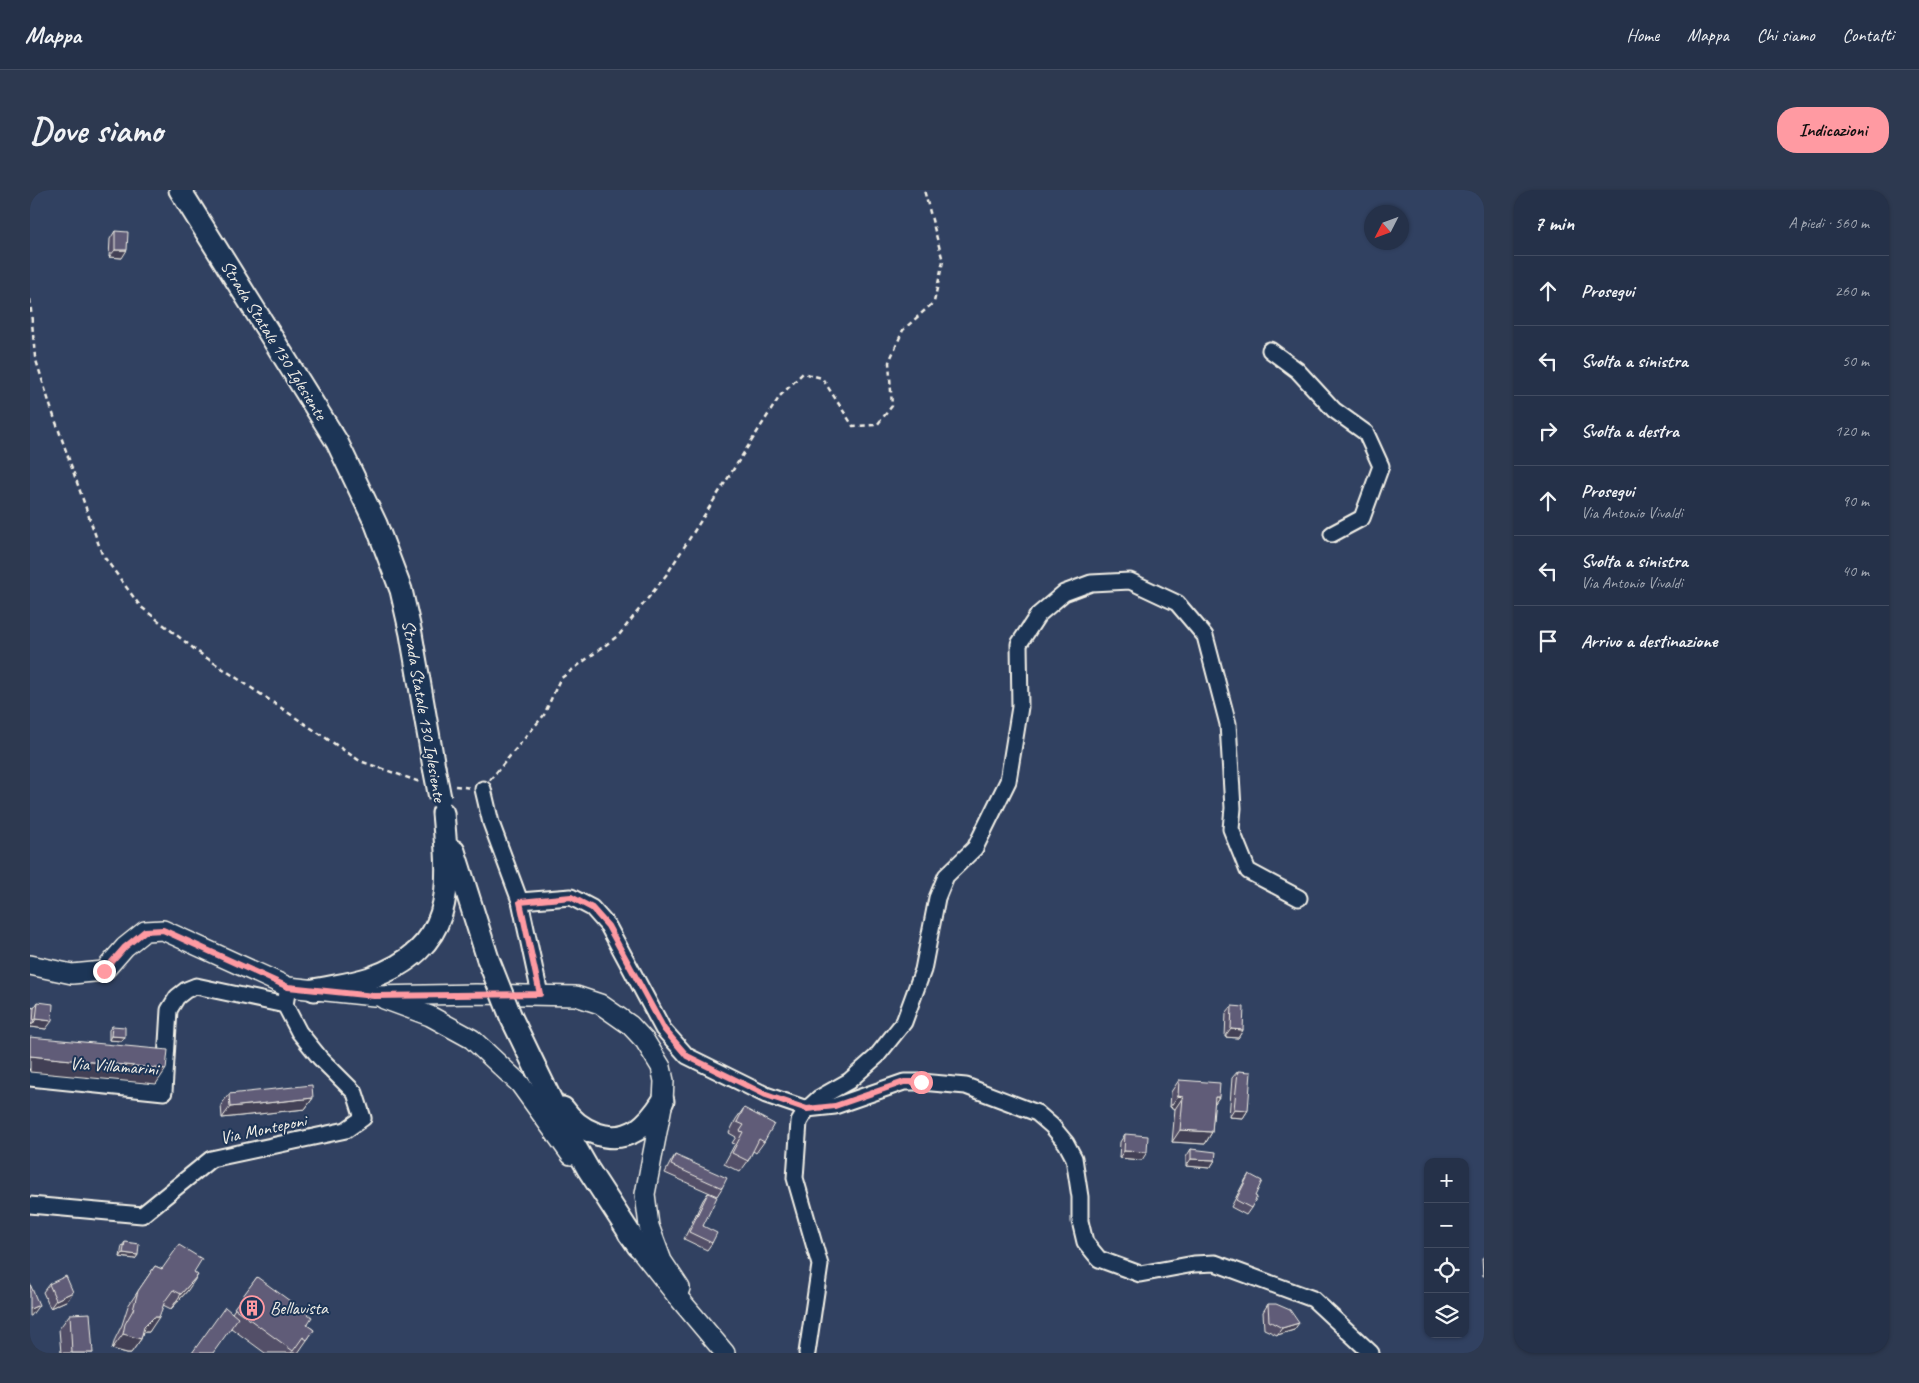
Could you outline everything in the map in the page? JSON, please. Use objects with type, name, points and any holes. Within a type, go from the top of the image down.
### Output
[{"type":"highway","name":"Strada Statale 130 Iglesiente","points":[[180,190],[337,442],[376,524],[401,590],[423,695],[441,805],[464,888],[488,960],[511,1017],[564,1127],[588,1169],[638,1246]]},
{"type":"highway","points":[[314,990],[368,979],[392,969],[413,956],[431,937],[441,914],[446,892],[448,866],[441,805]]},
{"type":"highway","points":[[511,1017],[564,1109],[572,1120],[587,1131],[601,1135],[627,1134],[638,1130],[650,1119],[662,1101]]},
{"type":"main road","points":[[30,965],[72,974],[104,971],[125,947],[145,931],[163,930],[286,996],[314,990],[374,996],[540,994],[576,996],[600,1004],[630,1025],[645,1041],[661,1067],[664,1081],[662,1101],[645,1194],[649,1226],[662,1261],[680,1288],[676,1296]]},
{"type":"main road","points":[[374,996],[430,1016],[472,1038],[520,1084],[605,1204],[676,1296],[725,1353]]},
{"type":"street","points":[[1270,350],[1297,370],[1334,410],[1366,433],[1380,466],[1362,518],[1332,534]]},
{"type":"street","points":[[807,1353],[820,1265],[795,1178],[799,1122],[807,1109],[818,1098],[849,1081],[869,1063],[904,1022],[923,970],[937,898],[946,876],[975,848],[1008,781],[1020,706],[1019,644],[1038,615],[1064,593],[1091,583],[1130,581],[1177,603],[1205,636],[1228,724],[1233,808],[1231,829],[1248,870],[1299,898]]},
{"type":"street","points":[[483,789],[491,823],[520,902],[540,994]]},
{"type":"street","points":[[520,902],[571,897],[592,908],[608,926],[664,1029],[687,1056],[766,1095],[807,1109],[835,1106],[904,1082],[931,1082],[966,1086],[1037,1113],[1066,1142],[1074,1158],[1080,1197],[1080,1221],[1085,1242],[1099,1259],[1140,1274],[1194,1264],[1215,1263],[1313,1299],[1371,1353]]},
{"type":"street","name":"Via Villamarini","points":[[30,1078],[164,1092],[161,1055],[170,1010],[177,997],[186,990],[196,986],[286,996]]},
{"type":"street","name":"Via Monteponi","points":[[30,1206],[142,1215],[211,1159],[346,1130],[362,1118],[355,1093],[320,1058],[299,1032],[286,996]]},
{"type":"path","points":[[483,789],[544,715],[560,679],[619,636],[667,574],[780,396],[803,373],[822,378],[853,426],[877,425],[892,406],[889,362],[903,330],[934,302],[943,261],[924,190]]},
{"type":"path","points":[[30,299],[35,357],[102,554],[140,606],[198,652],[360,761],[418,782]]},
{"type":"building","points":[[115,231],[128,232],[127,250],[115,250]]},
{"type":"building","points":[[38,1002],[53,1004],[52,1021],[36,1019]]},
{"type":"building","points":[[1232,1006],[1244,1007],[1243,1030],[1231,1029]]},
{"type":"building","points":[[30,1007],[34,1008],[33,1024],[30,1024]]},
{"type":"building","points":[[112,1026],[125,1027],[125,1037],[111,1036]]},
{"type":"building","points":[[30,1037],[168,1050],[166,1069],[30,1056]]},
{"type":"building","points":[[1238,1071],[1251,1072],[1248,1110],[1234,1109]]},
{"type":"building","points":[[1179,1080],[1220,1083],[1219,1097],[1215,1097],[1212,1132],[1180,1130],[1183,1097],[1178,1096]]},
{"type":"building","points":[[312,1085],[313,1098],[230,1107],[229,1094]]},
{"type":"building","points":[[744,1108],[774,1124],[764,1142],[759,1139],[748,1161],[732,1153],[743,1132],[740,1131],[744,1125],[737,1122]]},
{"type":"building","points":[[1125,1134],[1148,1136],[1147,1152],[1124,1151]]},
{"type":"building","points":[[1191,1149],[1216,1152],[1215,1160],[1191,1159]]},
{"type":"building","points":[[675,1155],[727,1178],[722,1188],[671,1165]]},
{"type":"building","points":[[1249,1174],[1262,1181],[1251,1208],[1236,1200]]},
{"type":"building","points":[[708,1193],[717,1197],[703,1226],[717,1233],[712,1243],[689,1232]]},
{"type":"building","points":[[125,1242],[139,1244],[138,1255],[123,1253]]},
{"type":"building","points":[[179,1245],[202,1259],[194,1272],[198,1275],[181,1294],[173,1290],[165,1301],[159,1317],[154,1317],[144,1327],[141,1339],[123,1334],[125,1324],[133,1310],[138,1291],[155,1266],[162,1269]]},
{"type":"building","points":[[66,1276],[73,1292],[56,1300],[49,1284]]},
{"type":"building","points":[[257,1277],[312,1317],[307,1325],[314,1330],[307,1340],[303,1337],[293,1351],[234,1308]]},
{"type":"building","points":[[30,1284],[39,1305],[30,1309]]},
{"type":"building","points":[[1268,1304],[1276,1304],[1290,1310],[1299,1323],[1282,1328],[1269,1321]]},
{"type":"building","points":[[225,1307],[238,1318],[213,1353],[192,1353]]},
{"type":"building","points":[[90,1313],[93,1353],[72,1353],[70,1314]]},
{"type":"place","name":"Bellavista","points":[[252,1308]]},
{"type":"route","points":[[104,971],[125,947],[145,931],[163,930],[288,987],[374,996],[540,994],[520,902],[571,897],[592,908],[608,926],[664,1029],[687,1056],[715,1071],[766,1095],[807,1109],[835,1106],[904,1082],[921,1082]]}]
